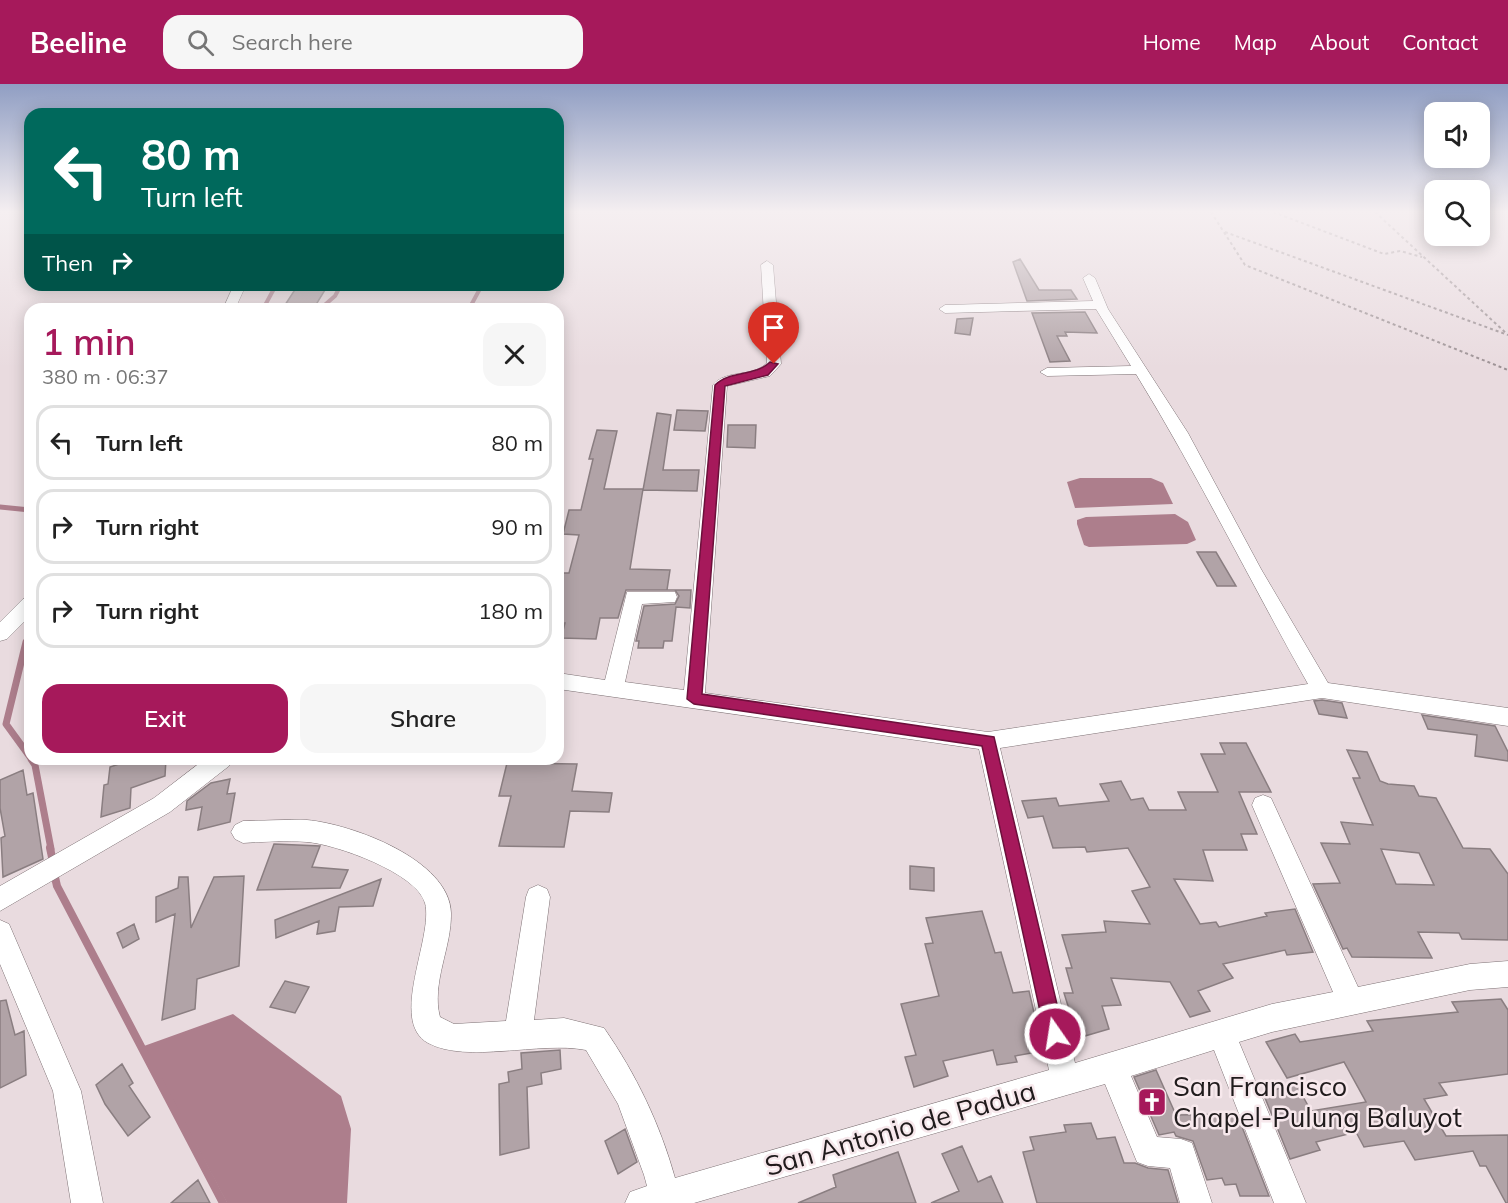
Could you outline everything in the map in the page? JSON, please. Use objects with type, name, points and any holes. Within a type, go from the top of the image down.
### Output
[{"type":"street","points":[[694,699],[720,385],[725,381],[765,373],[774,364],[767,265]]},
{"type":"street","points":[[1089,278],[1100,305],[1180,433],[1252,569],[1322,690]]},
{"type":"street","points":[[945,309],[1100,305]]},
{"type":"street","points":[[1047,372],[1140,370]]},
{"type":"street","points":[[613,689],[634,597],[668,597]]},
{"type":"street","points":[[0,634],[24,610]]},
{"type":"street","points":[[564,682],[988,741],[1322,690],[1508,717]]},
{"type":"street","points":[[988,741],[1065,1080]]},
{"type":"street","points":[[0,899],[162,805],[212,765]]},
{"type":"street","points":[[1263,805],[1351,1001]]},
{"type":"street","points":[[243,832],[309,831],[371,849],[421,878],[437,899],[439,921],[427,974],[426,1013],[430,1026],[441,1035],[454,1038],[564,1032],[594,1038],[615,1068],[654,1151],[653,1200]]},
{"type":"street","points":[[518,1034],[538,897]]},
{"type":"street","points":[[0,933],[67,1091],[87,1203]]},
{"type":"street","name":"San Antonio de Padua","points":[[653,1200],[1113,1068],[1272,1018],[1470,977],[1508,974]]},
{"type":"street","points":[[1221,1033],[1290,1203]]},
{"type":"street","points":[[1113,1068],[1148,1151],[1181,1154],[1196,1203]]},
{"type":"path","points":[[1245,264],[1508,370]]},
{"type":"path","points":[[1313,264],[1508,335]]},
{"type":"path","points":[[1432,264],[1508,335]]},
{"type":"shaded area","points":[[1080,478],[1151,478],[1163,483],[1173,504],[1075,508],[1067,482]]},
{"type":"shaded area","points":[[1175,514],[1188,522],[1196,540],[1187,544],[1089,547],[1084,545],[1077,524],[1077,520],[1086,517]]},
{"type":"shaded area","points":[[233,1014],[341,1096],[351,1129],[347,1203],[227,1203],[144,1046]]},
{"type":"building","points":[[1014,264],[1023,264],[1039,290],[1071,290],[1077,299],[1027,301]]},
{"type":"building","points":[[294,291],[324,291],[317,303],[286,303]]},
{"type":"building","points":[[1085,312],[1097,333],[1065,332],[1067,336],[1057,336],[1070,361],[1050,362],[1032,313]]},
{"type":"building","points":[[973,318],[970,335],[955,333],[957,319]]},
{"type":"building","points":[[677,410],[708,411],[705,431],[674,430]]},
{"type":"building","points":[[657,413],[671,415],[663,470],[699,470],[697,491],[643,490]]},
{"type":"building","points":[[728,425],[756,425],[755,448],[727,447]]},
{"type":"building","points":[[597,430],[617,431],[604,489],[643,489],[630,569],[670,570],[667,590],[626,590],[618,618],[600,618],[596,639],[564,638],[564,573],[569,573],[579,535],[564,534],[564,530],[569,510],[581,510],[593,459],[589,459]]},
{"type":"building","points":[[1197,552],[1216,552],[1236,586],[1217,586]]},
{"type":"building","points":[[675,590],[691,590],[690,608],[676,607],[672,641],[664,641],[663,648],[638,648],[639,641],[636,641],[644,606],[675,604],[679,596]]},
{"type":"building","points":[[1314,701],[1342,703],[1347,718],[1319,714]]},
{"type":"building","points":[[1422,715],[1495,726],[1508,752],[1508,761],[1475,756],[1477,735],[1428,729]]},
{"type":"building","points":[[1220,743],[1246,743],[1271,792],[1239,792],[1257,834],[1241,834],[1247,850],[1203,850],[1213,881],[1174,879],[1200,924],[1216,922],[1219,927],[1267,916],[1265,913],[1295,909],[1313,952],[1287,955],[1285,950],[1223,964],[1233,978],[1198,991],[1210,1011],[1190,1017],[1170,982],[1111,978],[1121,1005],[1102,1006],[1109,1029],[1078,1038],[1064,993],[1073,993],[1066,968],[1072,968],[1062,935],[1106,932],[1104,921],[1150,924],[1132,891],[1150,887],[1128,848],[1087,852],[1085,847],[1053,848],[1043,816],[1028,818],[1022,801],[1056,798],[1059,806],[1109,801],[1100,784],[1121,781],[1131,800],[1143,798],[1149,810],[1186,810],[1178,792],[1218,792],[1201,754],[1225,754]]},
{"type":"building","points":[[1347,750],[1367,752],[1380,781],[1388,784],[1414,786],[1419,796],[1436,798],[1463,848],[1490,849],[1508,874],[1508,940],[1462,939],[1459,933],[1418,932],[1432,958],[1352,957],[1347,948],[1343,949],[1313,884],[1340,883],[1321,843],[1350,844],[1341,822],[1373,825],[1353,778],[1360,778]],"holes":[[[1381,849],[1419,853],[1434,885],[1396,884]]]},
{"type":"building","points":[[577,764],[572,791],[612,793],[609,812],[570,811],[564,847],[499,846],[511,796],[499,796],[507,765]]},
{"type":"building","points":[[166,765],[165,776],[131,788],[130,808],[101,817],[104,785],[108,784],[110,767]]},
{"type":"building","points":[[23,770],[27,795],[33,793],[43,859],[3,877],[1,838],[5,836],[0,808],[0,780]]},
{"type":"building","points":[[230,779],[227,794],[235,793],[230,822],[198,830],[202,807],[186,810],[187,801],[211,783]]},
{"type":"building","points":[[274,844],[320,846],[312,867],[348,870],[340,888],[257,890]]},
{"type":"building","points":[[910,866],[934,868],[934,891],[910,889]]},
{"type":"building","points":[[244,876],[239,966],[197,979],[195,1009],[162,1020],[175,914],[156,922],[156,897],[178,888],[179,877],[188,877],[191,928],[214,877]]},
{"type":"building","points":[[381,879],[373,906],[339,907],[335,931],[317,934],[319,921],[276,938],[275,920]]},
{"type":"building","points":[[982,911],[995,953],[1001,952],[1013,993],[1029,991],[1043,1051],[1015,1056],[1017,1062],[997,1065],[993,1050],[943,1061],[948,1076],[914,1087],[905,1057],[916,1055],[901,1004],[939,996],[925,944],[933,943],[926,918]]},
{"type":"building","points":[[134,924],[139,939],[123,948],[117,933]]},
{"type":"building","points":[[285,981],[309,987],[295,1013],[270,1007]]},
{"type":"building","points":[[1501,999],[1508,1010],[1508,1074],[1439,1083],[1447,1095],[1424,1099],[1446,1136],[1508,1135],[1508,1203],[1486,1166],[1480,1166],[1473,1151],[1415,1160],[1404,1141],[1364,1147],[1356,1132],[1316,1142],[1320,1150],[1290,1159],[1263,1093],[1296,1084],[1311,1111],[1366,1102],[1344,1062],[1287,1078],[1266,1042],[1295,1034],[1300,1042],[1373,1031],[1367,1021],[1458,1012],[1452,1002]]},
{"type":"building","points":[[6,1000],[15,1035],[24,1031],[26,1075],[0,1088],[0,1001]]},
{"type":"building","points":[[560,1050],[561,1069],[541,1073],[542,1084],[527,1087],[529,1148],[500,1155],[499,1084],[509,1082],[508,1072],[522,1069],[521,1053]]},
{"type":"building","points":[[122,1064],[133,1083],[129,1086],[150,1117],[128,1136],[105,1104],[96,1085]]},
{"type":"building","points":[[1156,1070],[1176,1115],[1237,1114],[1269,1196],[1240,1196],[1236,1184],[1225,1185],[1222,1178],[1207,1180],[1193,1141],[1176,1136],[1174,1132],[1159,1135],[1134,1077]]},
{"type":"building","points":[[1091,1123],[1097,1139],[1115,1137],[1124,1163],[1168,1170],[1178,1203],[1037,1203],[1023,1152],[1034,1150],[1030,1137],[1066,1132],[1064,1125]]},
{"type":"building","points":[[625,1129],[637,1162],[618,1174],[605,1141]]},
{"type":"building","points":[[962,1146],[978,1182],[991,1176],[1003,1203],[931,1203],[959,1191],[942,1154]]},
{"type":"building","points":[[898,1152],[916,1203],[798,1203],[836,1187],[833,1175]]},
{"type":"building","points":[[198,1180],[210,1203],[171,1203]]},
{"type":"waterway","points":[[266,303],[273,291]]},
{"type":"waterway","points":[[327,303],[338,291]]},
{"type":"waterway","points":[[472,303],[479,291]]},
{"type":"waterway","points":[[0,507],[24,509]]},
{"type":"waterway","points":[[24,650],[6,724],[24,749]]},
{"type":"waterway","points":[[35,765],[51,849]]},
{"type":"waterway","points":[[50,848],[53,862]]},
{"type":"waterway","points":[[54,873],[57,886],[223,1203]]},
{"type":"place","name":"San Francisco Chapel-Pulung Baluyot","points":[[1152,1102]]},
{"type":"route","points":[[774,364],[765,373],[725,381],[720,385],[694,699],[988,741],[1055,1034]]}]
